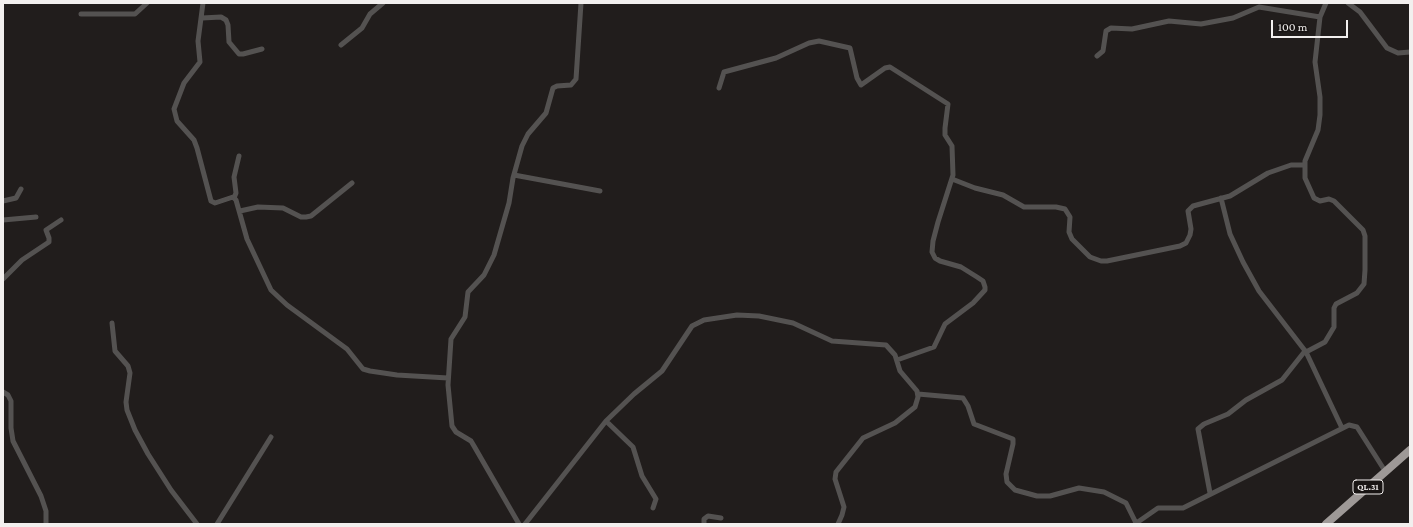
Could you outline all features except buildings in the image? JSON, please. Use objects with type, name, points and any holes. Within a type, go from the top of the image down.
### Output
[{"type":"highway","name":"QL.31","points":[[1326,524],[1410,450]]},
{"type":"street","points":[[81,14],[135,14],[147,3]]},
{"type":"street","points":[[203,3],[198,40],[200,62],[180,92],[174,109],[174,115],[181,126],[194,140],[211,201],[215,203],[234,198]]},
{"type":"street","points":[[341,44],[362,28],[368,16],[383,3]]},
{"type":"street","points":[[519,524],[471,441],[456,432],[452,426],[448,378],[452,336],[465,317],[468,292],[479,282],[489,266],[508,209],[514,175],[522,146],[528,134],[547,110],[553,88],[557,86],[571,85],[576,79],[581,3]]},
{"type":"street","points":[[1210,493],[1198,429],[1204,424],[1228,414],[1246,400],[1282,380],[1306,351],[1325,342],[1330,336],[1334,327],[1334,308],[1336,304],[1358,293],[1362,288],[1365,270],[1365,240],[1363,230],[1334,201],[1320,201],[1314,198],[1306,184],[1304,165],[1318,130],[1320,115],[1320,97],[1315,62],[1320,17],[1326,3]]},
{"type":"street","points":[[1348,3],[1360,12],[1387,48],[1398,53],[1410,52]]},
{"type":"street","points":[[1097,56],[1103,51],[1106,32],[1111,28],[1132,29],[1169,21],[1201,24],[1232,18],[1259,7],[1320,17]]},
{"type":"street","points":[[202,18],[221,18],[226,20],[229,42],[239,54],[262,49]]},
{"type":"street","points":[[719,88],[724,72],[776,58],[810,43],[820,41],[848,46],[851,50],[857,78],[861,85],[885,68],[890,67],[947,102],[948,106],[944,128],[945,134],[952,146],[952,179],[938,222],[932,252],[935,258],[940,261],[960,267],[983,281],[985,284],[985,290],[973,303],[945,324],[934,347],[897,360]]},
{"type":"street","points":[[239,156],[234,177],[236,193],[234,198],[240,211],[251,250],[271,290],[286,305],[347,350],[363,369],[397,375],[448,378]]},
{"type":"street","points":[[952,179],[975,188],[1003,195],[1024,208],[1056,207],[1065,209],[1070,217],[1070,237],[1090,257],[1101,261],[1171,249],[1186,243],[1191,229],[1189,209],[1193,206],[1239,191],[1249,182],[1268,172],[1291,165],[1304,165]]},
{"type":"street","points":[[514,175],[600,191]]},
{"type":"street","points":[[240,211],[258,207],[283,208],[301,217],[311,216],[352,183]]},
{"type":"street","points":[[3,201],[16,198],[21,189]]},
{"type":"street","points":[[1221,198],[1230,234],[1243,262],[1259,291],[1306,351],[1342,428]]},
{"type":"street","points":[[3,220],[36,217]]},
{"type":"street","points":[[3,279],[22,260],[48,242],[49,238],[46,230],[62,220]]},
{"type":"street","points":[[526,524],[606,421],[634,394],[662,371],[692,326],[704,320],[738,315],[759,316],[792,323],[832,341],[886,345],[897,360],[900,371],[918,394],[918,402],[915,407],[895,423],[866,436],[839,467],[835,479],[844,507],[838,524]]},
{"type":"street","points":[[112,323],[115,351],[128,366],[130,373],[126,402],[127,410],[135,430],[148,454],[197,524]]},
{"type":"street","points":[[3,392],[8,395],[11,401],[11,428],[13,441],[41,496],[46,511],[46,524]]},
{"type":"street","points":[[918,394],[962,398],[968,406],[974,424],[1013,439],[1006,474],[1007,482],[1016,490],[1037,496],[1050,496],[1079,488],[1104,492],[1126,503],[1136,523],[1158,508],[1183,508],[1210,493],[1307,447],[1349,425],[1356,427],[1385,471]]},
{"type":"street","points":[[606,421],[633,447],[642,476],[656,499],[653,508]]},
{"type":"street","points":[[217,524],[271,438]]},
{"type":"street","points":[[704,524],[704,519],[708,516],[721,518]]}]
